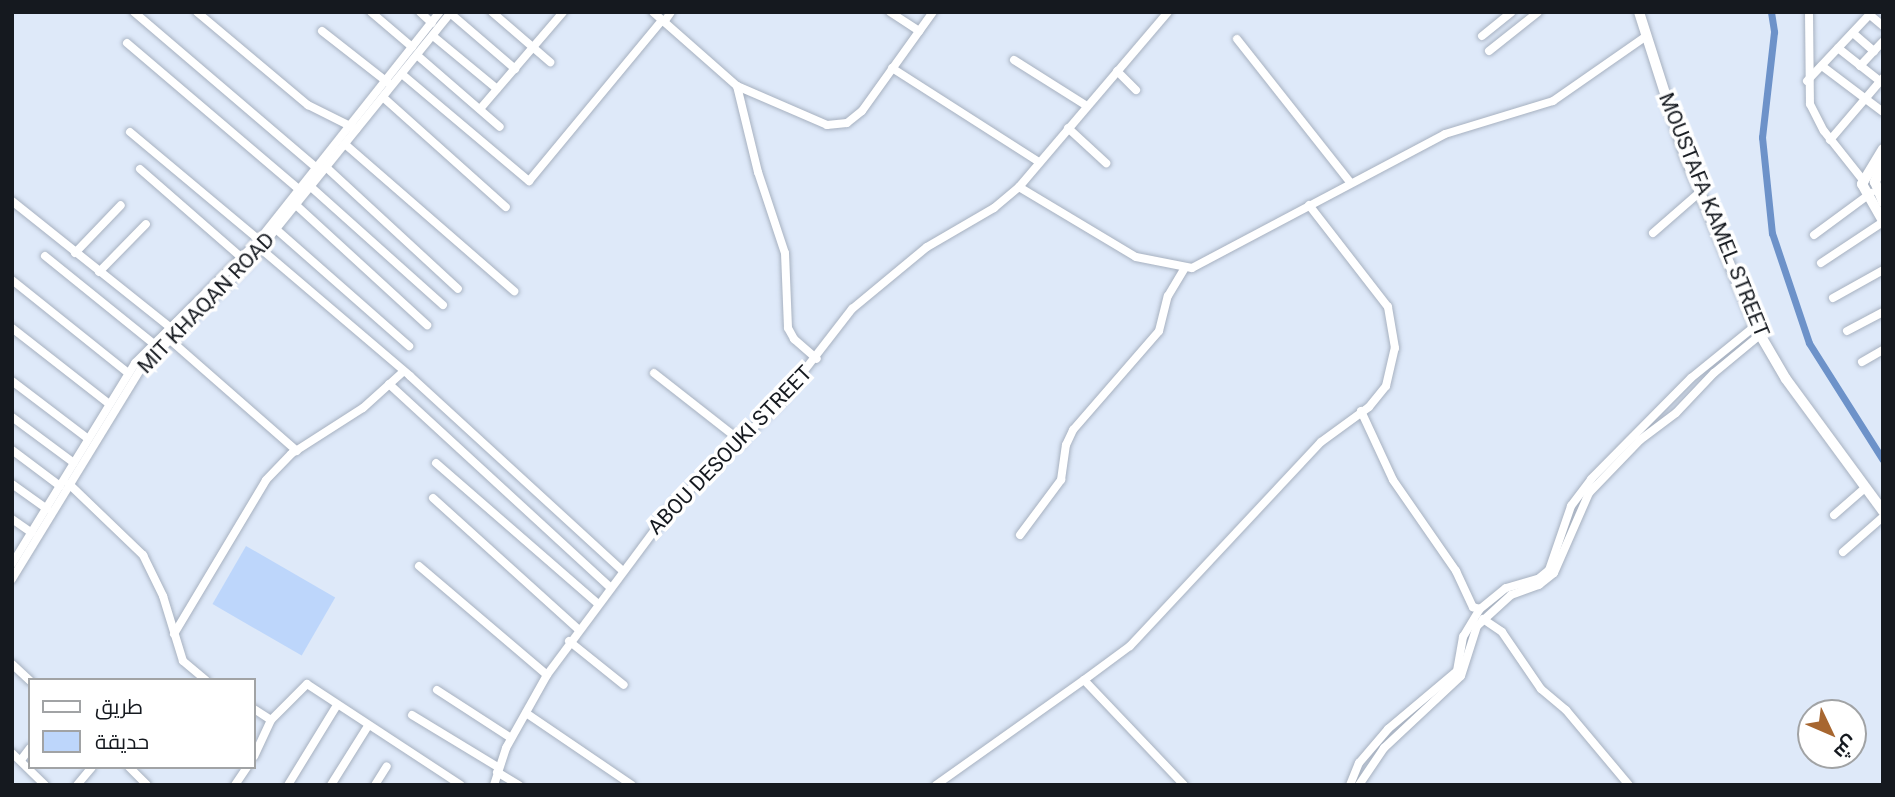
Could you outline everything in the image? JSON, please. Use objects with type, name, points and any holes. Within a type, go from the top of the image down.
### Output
[{"type":"main road","name":"MOUSTAFA KAMEL STREET","points":[[1639,12],[1700,192],[1757,330],[1786,379],[1883,511]]},
{"type":"main road","points":[[1883,149],[1862,179],[1866,196],[1883,221]]},
{"type":"main road","points":[[1883,162],[1876,186],[1883,202]]},
{"type":"street","points":[[134,12],[322,169],[458,289]]},
{"type":"street","points":[[197,12],[308,106],[355,128]]},
{"type":"street","points":[[371,12],[412,47]]},
{"type":"street","points":[[419,12],[432,23]]},
{"type":"street","name":"MIT KHAQAN ROAD","points":[[12,579],[65,484],[87,438],[128,373],[153,343],[242,258],[277,230],[440,12]]},
{"type":"street","points":[[492,12],[550,62]]},
{"type":"street","points":[[480,109],[563,12]]},
{"type":"street","points":[[653,12],[737,86],[770,104],[837,126],[862,111],[933,12]]},
{"type":"street","points":[[403,75],[523,180],[530,180],[671,12]]},
{"type":"street","points":[[890,12],[919,31]]},
{"type":"street","name":"ABOU DESOUKI STREET","points":[[494,785],[511,738],[547,675],[597,603],[671,508],[742,442],[817,359],[852,309],[898,267],[1000,204],[1019,187],[1168,12]]},
{"type":"street","points":[[1482,36],[1512,12]]},
{"type":"street","points":[[1489,51],[1538,12]]},
{"type":"street","points":[[1809,12],[1807,82],[1814,113],[1830,140],[1862,179]]},
{"type":"street","points":[[450,13],[515,69]]},
{"type":"street","name":"MIT KHAQAN ROAD","points":[[14,559],[121,397],[169,339],[260,244],[300,190],[346,145],[355,128],[385,99],[450,13]]},
{"type":"street","points":[[1807,82],[1871,13],[1883,26]]},
{"type":"street","points":[[322,31],[387,82]]},
{"type":"street","points":[[1853,33],[1874,51]]},
{"type":"street","points":[[433,36],[497,89]]},
{"type":"street","points":[[1019,187],[1136,257],[1184,269],[1200,265],[1446,134],[1553,102],[1646,37]]},
{"type":"street","points":[[1237,39],[1303,128],[1350,183]]},
{"type":"street","points":[[1860,66],[1883,41]]},
{"type":"street","points":[[127,43],[300,190]]},
{"type":"street","points":[[1830,140],[1881,80],[1838,48]]},
{"type":"street","points":[[418,56],[500,127]]},
{"type":"street","points":[[1014,60],[1087,106]]},
{"type":"street","points":[[1822,66],[1882,111]]},
{"type":"street","points":[[892,68],[1039,162]]},
{"type":"street","points":[[1117,71],[1136,90]]},
{"type":"street","points":[[737,86],[758,173],[783,240],[789,328],[817,359]]},
{"type":"street","points":[[385,99],[506,207]]},
{"type":"street","points":[[1068,128],[1105,163]]},
{"type":"street","points":[[130,132],[404,371],[622,570]]},
{"type":"street","points":[[346,145],[514,291]]},
{"type":"street","points":[[140,169],[242,258]]},
{"type":"street","points":[[1815,235],[1876,186]]},
{"type":"street","points":[[311,187],[443,305]]},
{"type":"street","points":[[1653,233],[1700,192]]},
{"type":"street","points":[[12,201],[170,327]]},
{"type":"street","points":[[75,253],[121,205]]},
{"type":"street","points":[[296,205],[427,325]]},
{"type":"street","points":[[936,785],[1130,646],[1321,442],[1379,397],[1392,369],[1395,348],[1391,316],[1377,289],[1310,205]]},
{"type":"street","points":[[1821,263],[1883,221]]},
{"type":"street","points":[[99,272],[146,224]]},
{"type":"street","points":[[277,230],[409,346]]},
{"type":"street","points":[[45,256],[153,343]]},
{"type":"street","points":[[1020,535],[1061,480],[1066,445],[1073,430],[1159,331],[1168,296],[1184,269]]},
{"type":"street","points":[[1833,298],[1883,270]]},
{"type":"street","points":[[12,280],[128,373]]},
{"type":"street","points":[[1847,331],[1883,312]]},
{"type":"street","points":[[12,328],[108,403]]},
{"type":"street","points":[[1350,785],[1359,763],[1379,739],[1457,671],[1462,637],[1480,609],[1506,588],[1546,574],[1571,506],[1591,479],[1694,375],[1757,330]]},
{"type":"street","points":[[1359,785],[1384,748],[1461,676],[1469,639],[1483,619],[1511,595],[1550,578],[1589,493],[1640,440],[1676,413],[1757,330]]},
{"type":"street","points":[[169,339],[297,451]]},
{"type":"street","points":[[1862,362],[1883,350]]},
{"type":"street","points":[[174,634],[260,487],[297,451],[363,408],[404,371]]},
{"type":"street","points":[[654,373],[742,442]]},
{"type":"street","points":[[12,381],[87,438]]},
{"type":"street","points":[[389,384],[610,587]]},
{"type":"street","points":[[1361,411],[1393,480],[1444,553],[1473,607],[1480,609]]},
{"type":"street","points":[[12,416],[74,463]]},
{"type":"street","points":[[12,450],[65,484],[142,555],[163,596],[183,661],[204,678]]},
{"type":"street","points":[[436,463],[597,603]]},
{"type":"street","points":[[12,484],[47,509]]},
{"type":"street","points":[[1834,515],[1866,488]]},
{"type":"street","points":[[433,498],[578,629]]},
{"type":"street","points":[[1843,552],[1883,517]]},
{"type":"street","points":[[12,519],[32,533]]},
{"type":"street","points":[[419,566],[547,675]]},
{"type":"street","points":[[1483,619],[1502,632],[1541,689],[1566,710],[1629,785]]},
{"type":"street","points":[[569,641],[625,684]]},
{"type":"street","points":[[12,664],[28,679]]},
{"type":"street","points":[[1084,680],[1184,785]]},
{"type":"street","points":[[256,752],[271,720],[304,684],[461,785]]},
{"type":"street","points":[[437,690],[511,738]]},
{"type":"street","points":[[288,785],[337,705]]},
{"type":"street","points":[[256,710],[271,720]]},
{"type":"street","points":[[526,713],[632,785]]},
{"type":"street","points":[[412,715],[519,785]]},
{"type":"street","points":[[331,785],[368,726]]},
{"type":"street","points":[[21,760],[28,751]]},
{"type":"street","points":[[12,753],[28,767]]},
{"type":"street","points":[[375,785],[387,766]]},
{"type":"street","points":[[30,769],[46,784]]},
{"type":"street","points":[[77,785],[90,769]]},
{"type":"street","points":[[131,769],[147,785]]},
{"type":"street","points":[[235,785],[246,769]]},
{"type":"green space","points":[[246,546],[335,598],[302,656],[212,604]]},
{"type":"waterway","points":[[1771,12],[1774,32],[1762,137],[1772,233],[1809,343],[1883,460]]}]
